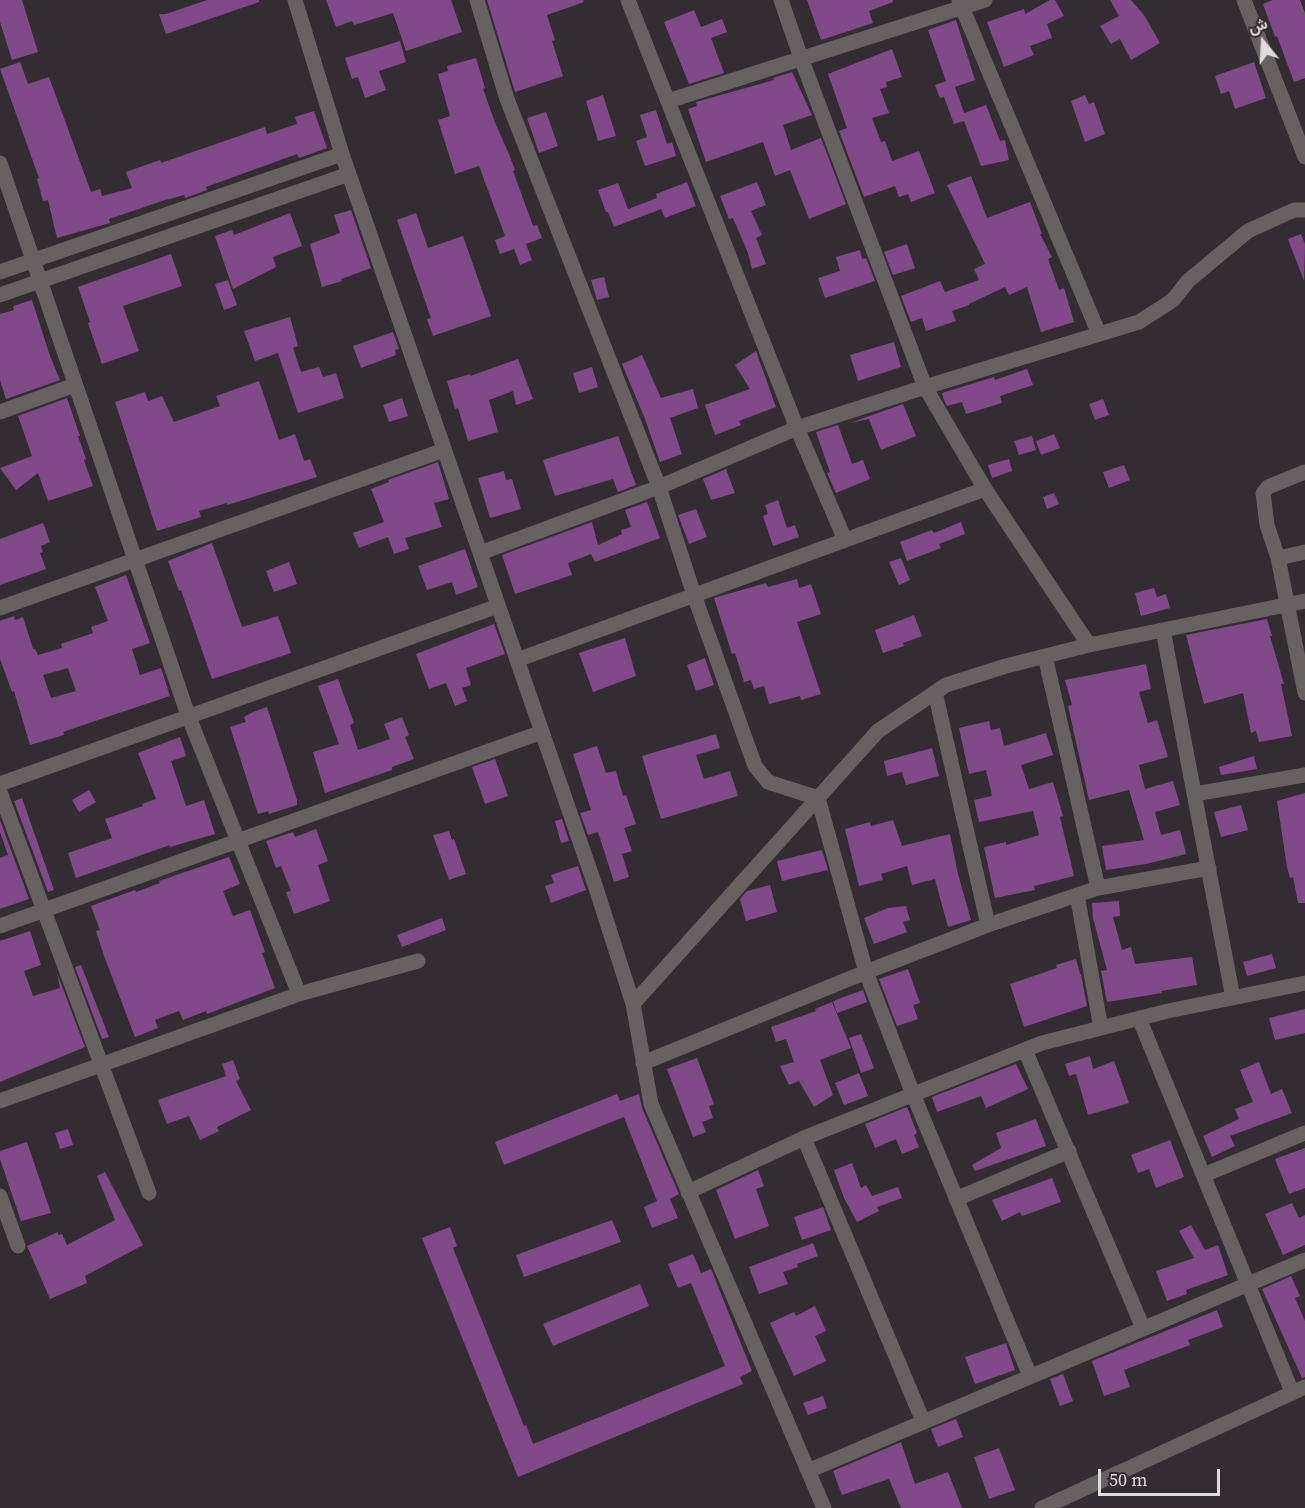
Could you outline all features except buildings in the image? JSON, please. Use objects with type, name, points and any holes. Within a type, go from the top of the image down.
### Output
[{"type":"street","points":[[295,0],[342,154],[596,888],[633,1004],[651,1104],[824,1508]]},
{"type":"street","points":[[477,0],[507,99],[658,487],[755,766],[768,782],[818,798]]},
{"type":"street","points":[[628,0],[797,428],[844,540]]},
{"type":"street","points":[[781,0],[925,387],[985,489],[1089,645]]},
{"type":"street","points":[[668,101],[960,4],[985,0]]},
{"type":"street","points":[[1244,0],[1305,157]]},
{"type":"street","points":[[960,4],[1099,334]]},
{"type":"street","points":[[0,272],[342,154]]},
{"type":"street","points":[[0,163],[188,715],[299,994]]},
{"type":"street","points":[[0,295],[349,174]]},
{"type":"street","points":[[480,553],[658,487],[797,428],[1139,322],[1173,300],[1188,281],[1248,231],[1294,210],[1305,210]]},
{"type":"street","points":[[0,412],[75,385]]},
{"type":"street","points":[[0,608],[444,450]]},
{"type":"street","points":[[1305,472],[1268,487],[1263,493],[1268,525],[1302,661],[1305,693]]},
{"type":"street","points":[[517,660],[985,489]]},
{"type":"street","points":[[1278,558],[1305,552]]},
{"type":"street","points":[[633,1004],[878,731],[946,685],[1089,645],[1305,601]]},
{"type":"street","points":[[0,784],[498,606]]},
{"type":"street","points":[[1163,630],[1233,998]]},
{"type":"street","points":[[1045,656],[1098,888]]},
{"type":"street","points":[[935,692],[988,925]]},
{"type":"street","points":[[0,926],[542,732]]},
{"type":"street","points":[[1195,794],[1305,775]]},
{"type":"street","points":[[0,792],[149,1193]]},
{"type":"street","points":[[818,798],[866,972],[913,1094],[1030,1376]]},
{"type":"street","points":[[643,1063],[988,925],[1098,888],[1209,868]]},
{"type":"street","points":[[1077,895],[1101,1028]]},
{"type":"street","points":[[0,1101],[299,994],[418,962]]},
{"type":"street","points":[[688,1192],[804,1138],[1042,1043],[1139,1018],[1305,983]]},
{"type":"street","points":[[1042,1508],[1298,1389],[1248,1285],[1139,1018]]},
{"type":"street","points":[[1025,1050],[1143,1328]]},
{"type":"street","points":[[1204,1175],[1305,1133]]},
{"type":"street","points":[[804,1138],[922,1421]]},
{"type":"street","points":[[956,1199],[1069,1151]]},
{"type":"street","points":[[0,1196],[18,1246]]},
{"type":"street","points":[[808,1471],[1305,1260]]}]
